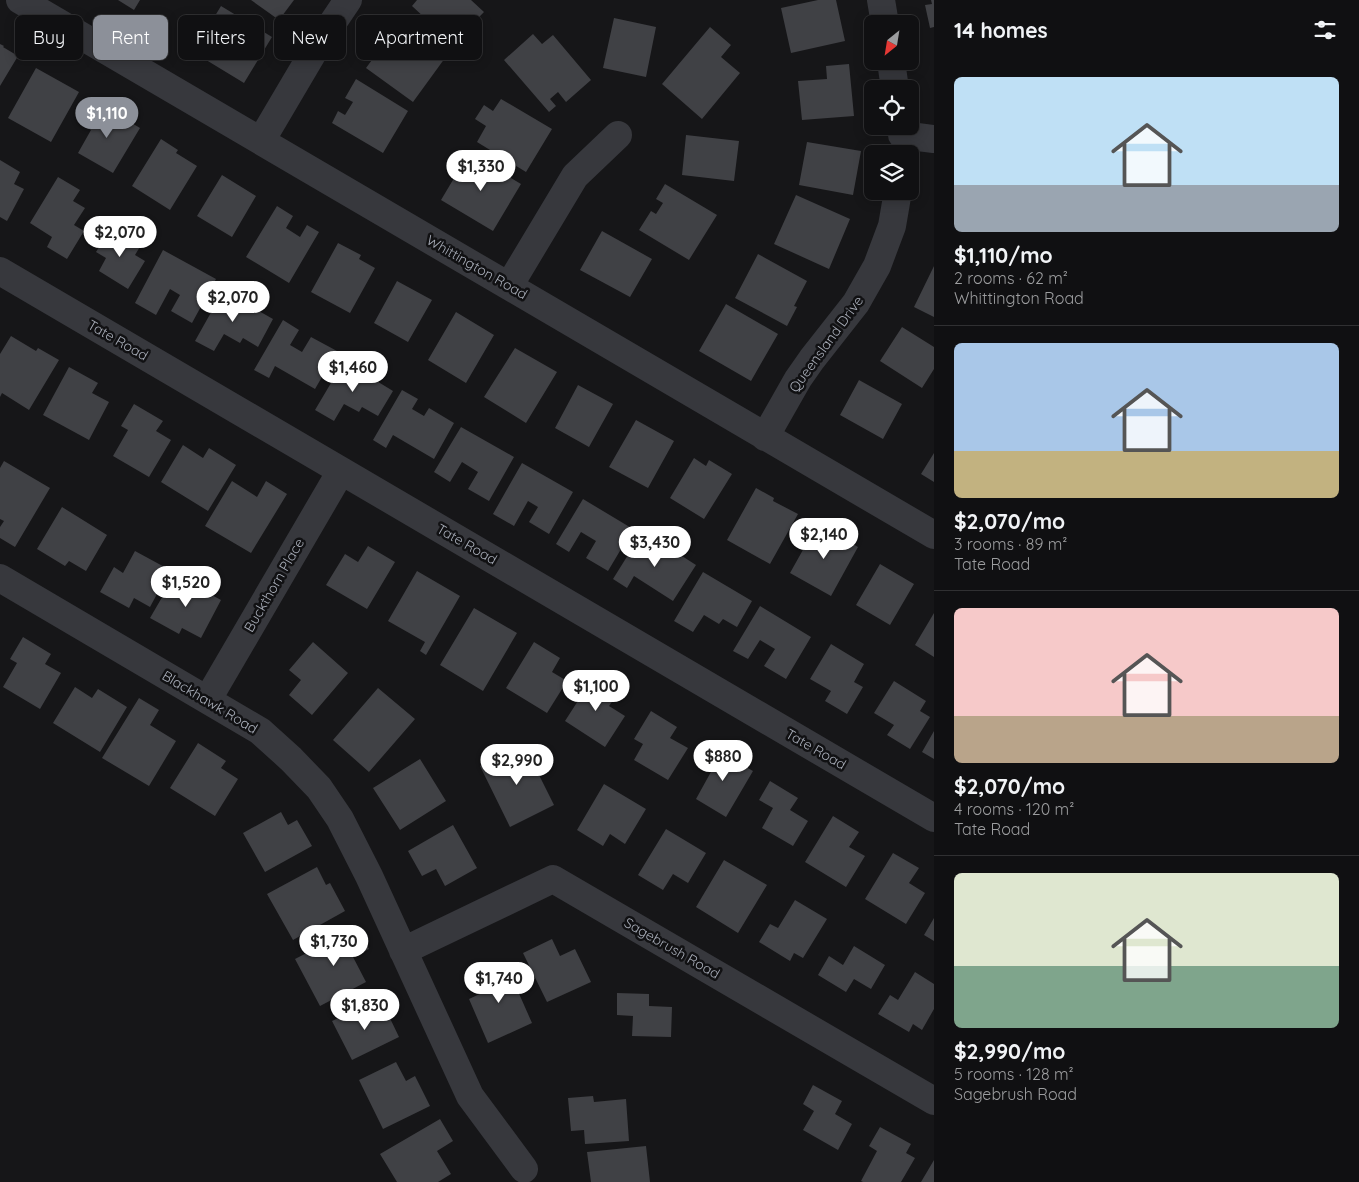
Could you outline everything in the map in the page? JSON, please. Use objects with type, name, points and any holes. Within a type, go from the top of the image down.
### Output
[{"type":"street","name":"Whittington Road","points":[[20,0],[934,535]]},
{"type":"street","points":[[261,141],[317,46],[348,0]]},
{"type":"street","points":[[881,0],[884,15]]},
{"type":"street","points":[[509,286],[575,176],[618,135]]},
{"type":"street","points":[[902,138],[934,139]]},
{"type":"street","name":"Queensland Drive","points":[[765,437],[798,379],[856,303],[877,266],[892,226],[896,200]]},
{"type":"street","name":"Tate Road","points":[[0,271],[934,818]]},
{"type":"street","name":"Buckthorn Place","points":[[208,699],[341,471]]},
{"type":"street","name":"Blackhawk Road","points":[[0,578],[260,731],[291,759],[318,788],[340,819],[470,1096],[524,1169]]},
{"type":"street","name":"Sagebrush Road","points":[[403,951],[553,879],[934,1101]]},
{"type":"building","points":[[118,0],[140,0],[134,10]]},
{"type":"building","points":[[251,0],[294,0],[283,15],[274,16]]},
{"type":"building","points":[[417,0],[471,0],[484,12],[481,15],[422,15],[412,6]]},
{"type":"building","points":[[818,0],[836,0],[845,41],[791,53],[781,8]]},
{"type":"building","points":[[931,0],[934,0],[934,27],[930,28],[925,5],[932,4]]},
{"type":"building","points":[[221,6],[236,15],[216,15]]},
{"type":"building","points":[[614,18],[656,27],[646,77],[603,68]]},
{"type":"building","points":[[710,27],[731,45],[721,57],[740,73],[702,119],[662,84]]},
{"type":"building","points":[[264,32],[272,37],[264,50]]},
{"type":"building","points":[[533,34],[542,44],[553,35],[591,80],[566,102],[558,92],[550,99],[556,106],[549,112],[504,60]]},
{"type":"building","points":[[0,44],[15,54],[16,60],[0,86]]},
{"type":"building","points":[[206,60],[258,60],[244,83]]},
{"type":"building","points":[[372,60],[444,60],[413,102],[366,68]]},
{"type":"building","points":[[849,64],[854,116],[802,120],[798,81],[827,79],[826,66]]},
{"type":"building","points":[[36,68],[79,92],[51,142],[8,118]]},
{"type":"building","points":[[356,79],[408,111],[383,153],[332,123],[338,111],[345,115],[353,102],[345,98]]},
{"type":"building","points":[[501,99],[552,129],[526,172],[477,142],[486,126],[475,119],[484,105],[493,111]]},
{"type":"building","points":[[93,106],[117,120],[120,116],[140,128],[113,173],[78,153],[91,130],[82,125]]},
{"type":"building","points":[[686,135],[739,141],[734,181],[682,175]]},
{"type":"building","points":[[161,139],[178,150],[176,153],[197,166],[170,210],[132,186]]},
{"type":"building","points":[[807,142],[861,151],[853,195],[799,185]]},
{"type":"building","points":[[469,153],[521,184],[493,231],[441,200]]},
{"type":"building","points":[[0,160],[20,172],[14,184],[24,189],[7,221],[0,217]]},
{"type":"building","points":[[222,175],[256,196],[232,237],[197,216]]},
{"type":"building","points":[[58,177],[80,190],[73,201],[85,208],[74,225],[84,231],[67,259],[47,247],[52,237],[30,223]]},
{"type":"building","points":[[665,184],[717,215],[689,260],[639,230],[651,211],[656,214],[663,203],[656,199]]},
{"type":"building","points":[[796,195],[850,219],[829,269],[774,244]]},
{"type":"building","points":[[277,206],[293,216],[286,228],[300,237],[307,225],[319,232],[289,283],[246,257]]},
{"type":"building","points":[[111,227],[141,245],[135,255],[145,261],[128,289],[99,271],[106,258],[96,252]]},
{"type":"building","points":[[602,231],[652,259],[630,297],[580,270]]},
{"type":"building","points":[[338,243],[361,255],[359,259],[375,268],[350,313],[311,292]]},
{"type":"building","points":[[163,250],[216,279],[192,323],[171,311],[180,295],[170,289],[156,315],[135,303]]},
{"type":"building","points":[[758,254],[807,281],[794,306],[797,307],[787,326],[735,298]]},
{"type":"building","points":[[934,266],[934,317],[914,307]]},
{"type":"building","points":[[397,281],[432,300],[408,342],[374,323]]},
{"type":"building","points":[[223,291],[273,319],[258,347],[243,338],[240,343],[224,334],[214,351],[195,341]]},
{"type":"building","points":[[726,304],[778,334],[751,381],[699,351]]},
{"type":"building","points":[[456,312],[494,335],[466,383],[428,360]]},
{"type":"building","points":[[283,320],[299,330],[290,345],[302,352],[311,337],[337,351],[315,389],[275,366],[269,378],[254,370]]},
{"type":"building","points":[[902,327],[934,347],[934,369],[922,388],[880,361]]},
{"type":"building","points":[[11,336],[36,351],[38,348],[59,360],[29,410],[2,393],[0,397],[0,354]]},
{"type":"building","points":[[515,348],[557,372],[526,423],[484,397]]},
{"type":"building","points":[[344,361],[393,391],[378,416],[362,407],[359,412],[344,404],[334,421],[315,410]]},
{"type":"building","points":[[69,367],[98,383],[92,393],[109,402],[89,440],[43,415]]},
{"type":"building","points":[[859,380],[902,404],[883,439],[840,415]]},
{"type":"building","points":[[578,385],[613,404],[589,447],[555,428]]},
{"type":"building","points":[[402,390],[418,399],[412,409],[424,416],[429,408],[454,423],[434,459],[393,435],[386,448],[373,440]]},
{"type":"building","points":[[134,404],[163,421],[156,431],[171,440],[149,477],[113,456],[128,430],[121,426]]},
{"type":"building","points":[[636,420],[674,441],[648,488],[609,467]]},
{"type":"building","points":[[461,427],[514,457],[489,501],[468,489],[478,472],[462,462],[450,482],[434,472]]},
{"type":"building","points":[[183,445],[203,458],[209,448],[236,465],[208,511],[161,482]]},
{"type":"building","points":[[934,453],[934,482],[921,474]]},
{"type":"building","points":[[694,458],[706,466],[709,460],[732,474],[704,519],[670,498]]},
{"type":"building","points":[[4,461],[50,488],[15,547],[0,538],[0,527],[4,521],[0,519],[0,468]]},
{"type":"building","points":[[522,463],[573,492],[549,534],[529,522],[538,507],[528,501],[514,526],[493,514]]},
{"type":"building","points":[[232,481],[257,497],[266,481],[287,494],[251,553],[205,526]]},
{"type":"building","points":[[756,488],[774,498],[773,501],[798,514],[770,564],[727,540]]},
{"type":"building","points":[[583,499],[633,529],[608,571],[586,558],[596,541],[581,532],[569,552],[556,544]]},
{"type":"building","points":[[62,507],[107,535],[86,571],[69,561],[65,566],[37,549]]},
{"type":"building","points":[[818,523],[858,547],[831,596],[790,573]]},
{"type":"building","points":[[643,531],[658,540],[653,548],[666,556],[671,549],[696,565],[673,601],[634,576],[627,588],[613,579]]},
{"type":"building","points":[[368,546],[395,562],[367,609],[326,585],[345,554],[358,562]]},
{"type":"building","points":[[135,551],[170,570],[150,607],[134,598],[129,608],[100,592],[114,567],[123,573]]},
{"type":"building","points":[[880,564],[914,584],[890,625],[856,605]]},
{"type":"building","points":[[417,571],[460,596],[426,655],[420,651],[425,642],[388,621]]},
{"type":"building","points":[[703,572],[752,601],[737,627],[723,619],[719,624],[704,615],[693,632],[674,621]]},
{"type":"building","points":[[175,575],[221,600],[201,638],[182,628],[179,634],[150,618]]},
{"type":"building","points":[[760,606],[811,637],[786,679],[764,666],[775,649],[760,640],[748,659],[733,651]]},
{"type":"building","points":[[474,608],[517,633],[483,691],[440,665]]},
{"type":"building","points":[[934,613],[934,657],[915,645]]},
{"type":"building","points":[[23,637],[51,654],[45,664],[61,673],[40,709],[3,687],[17,663],[10,659]]},
{"type":"building","points":[[313,642],[348,673],[312,715],[289,695],[301,680],[289,670]]},
{"type":"building","points":[[534,642],[560,658],[552,672],[567,681],[547,713],[506,688]]},
{"type":"building","points":[[831,644],[864,664],[854,682],[863,687],[847,714],[825,701],[831,691],[810,679]]},
{"type":"building","points":[[594,676],[619,692],[609,706],[625,716],[605,747],[565,721]]},
{"type":"building","points":[[894,681],[926,701],[920,711],[930,717],[910,749],[887,735],[894,725],[874,713]]},
{"type":"building","points":[[75,687],[92,698],[98,689],[127,707],[100,752],[53,723]]},
{"type":"building","points":[[378,688],[415,719],[369,772],[333,740]]},
{"type":"building","points":[[139,698],[159,710],[150,725],[176,741],[149,786],[102,758]]},
{"type":"building","points":[[651,711],[677,727],[670,738],[688,748],[668,780],[634,760],[643,744],[634,739]]},
{"type":"building","points":[[934,731],[934,759],[922,752]]},
{"type":"building","points":[[198,743],[226,761],[221,768],[238,779],[215,816],[170,788]]},
{"type":"building","points":[[524,745],[554,805],[510,827],[480,766]]},
{"type":"building","points":[[713,748],[753,771],[726,817],[696,799],[712,770],[703,765]]},
{"type":"building","points":[[420,759],[446,801],[400,830],[373,788]]},
{"type":"building","points":[[770,781],[798,798],[790,810],[808,821],[793,846],[762,828],[773,808],[759,800]]},
{"type":"building","points":[[604,784],[646,809],[625,844],[610,834],[603,846],[577,830]]},
{"type":"building","points":[[281,812],[288,825],[297,820],[312,846],[265,872],[243,833]]},
{"type":"building","points":[[833,816],[859,832],[849,847],[865,856],[846,887],[805,862]]},
{"type":"building","points":[[453,825],[477,868],[445,886],[436,869],[422,876],[408,851]]},
{"type":"building","points":[[666,829],[706,853],[688,883],[673,874],[663,890],[638,875]]},
{"type":"building","points":[[893,853],[919,868],[909,883],[925,893],[906,924],[865,899]]},
{"type":"building","points":[[724,860],[767,885],[738,933],[696,907]]},
{"type":"building","points":[[317,867],[326,885],[330,883],[345,911],[293,940],[267,894]]},
{"type":"building","points":[[795,900],[827,919],[803,958],[794,953],[790,961],[759,942],[770,924],[778,928]]},
{"type":"building","points":[[934,918],[934,941],[924,935]]},
{"type":"building","points":[[357,927],[369,949],[353,957],[366,982],[320,1006],[295,959]]},
{"type":"building","points":[[552,939],[560,956],[575,949],[591,982],[547,1002],[523,953]]},
{"type":"building","points":[[854,946],[885,965],[871,989],[854,979],[846,992],[818,975],[829,956],[843,965]]},
{"type":"building","points":[[505,962],[532,1023],[488,1043],[469,999],[484,992],[476,975]]},
{"type":"building","points":[[915,972],[934,984],[934,1009],[922,1030],[913,1024],[909,1032],[878,1014],[890,995],[898,1000]]},
{"type":"building","points":[[617,993],[649,994],[649,1006],[672,1007],[671,1037],[632,1036],[633,1016],[617,1015]]},
{"type":"building","points":[[371,1003],[378,1016],[387,1012],[399,1037],[352,1060],[332,1021]]},
{"type":"building","points":[[396,1062],[406,1081],[415,1076],[430,1106],[383,1129],[359,1080]]},
{"type":"building","points":[[813,1085],[842,1101],[835,1114],[852,1124],[838,1150],[803,1130],[814,1111],[803,1104]]},
{"type":"building","points":[[593,1096],[594,1102],[626,1099],[629,1141],[585,1144],[584,1130],[571,1131],[568,1098]]},
{"type":"building","points":[[440,1119],[453,1141],[437,1151],[451,1174],[438,1182],[397,1182],[380,1154]]},
{"type":"building","points":[[880,1127],[911,1144],[906,1153],[915,1158],[901,1182],[861,1181],[877,1151],[869,1146]]},
{"type":"building","points":[[646,1146],[650,1182],[591,1182],[587,1152]]},
{"type":"building","points":[[934,1160],[934,1182],[921,1182]]}]
